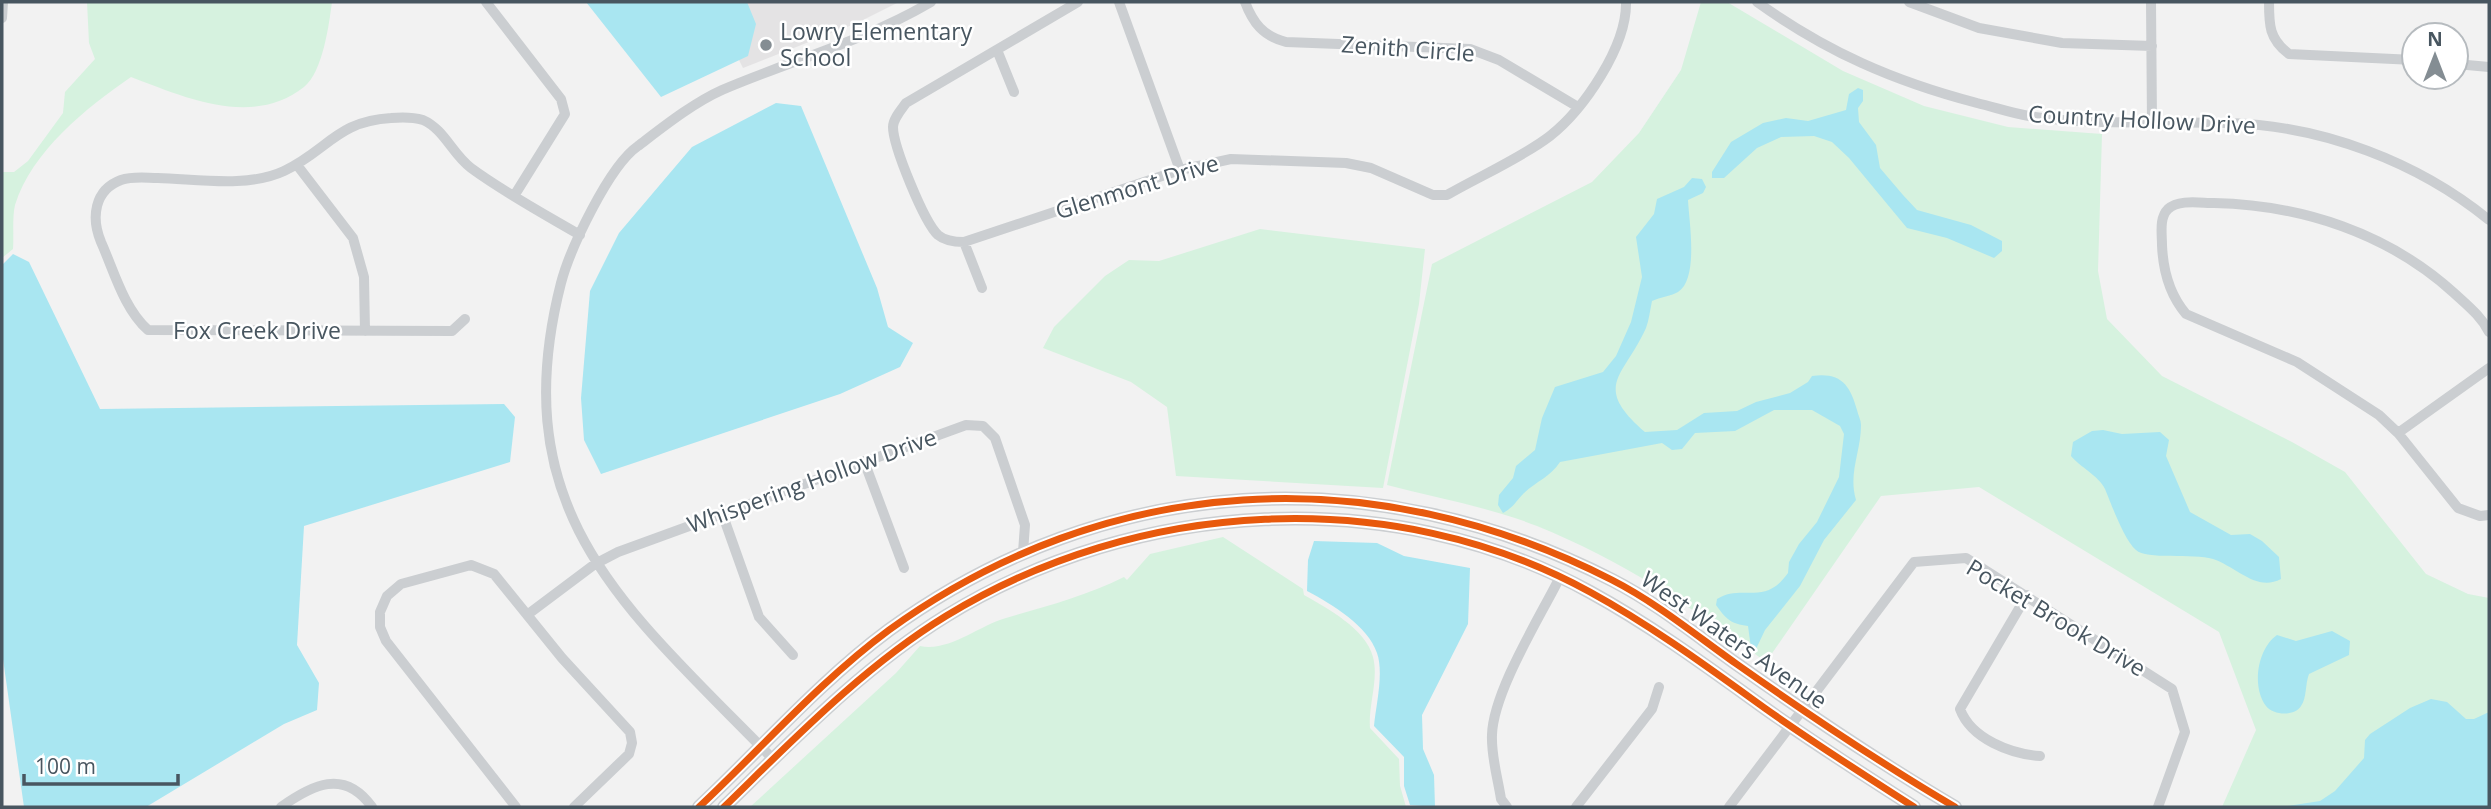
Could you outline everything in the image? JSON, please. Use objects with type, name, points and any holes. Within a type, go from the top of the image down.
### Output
[{"type":"street","points":[[2,18],[3,2]]},
{"type":"street","points":[[486,2],[561,99],[565,114],[514,196]]},
{"type":"street","points":[[774,759],[628,609],[595,564],[565,504],[547,426],[545,359],[566,263],[600,195],[634,148],[719,91],[863,38],[931,2]]},
{"type":"street","points":[[982,288],[964,243],[950,242],[938,234],[928,220],[894,141],[893,123],[906,103],[1078,2]]},
{"type":"street","points":[[1119,2],[1180,170]]},
{"type":"street","name":"Zenith Circle","points":[[1245,2],[1252,20],[1270,38],[1286,42],[1470,49],[1499,60],[1578,107]]},
{"type":"street","name":"Glenmont Drive","points":[[964,243],[1180,170],[1231,159],[1346,163],[1371,168],[1433,195],[1447,195],[1550,136],[1578,107],[1606,67],[1626,17],[1626,2]]},
{"type":"street","name":"Country Hollow Drive","points":[[1757,2],[1811,40],[1868,68],[1938,93],[2028,116],[2151,123],[2231,123],[2277,128],[2337,142],[2391,161],[2436,182],[2489,218]]},
{"type":"street","points":[[1909,2],[1979,27],[2062,43],[2151,46]]},
{"type":"street","points":[[2151,2],[2151,123]]},
{"type":"street","points":[[2269,2],[2269,29],[2276,44],[2289,54],[2400,59]]},
{"type":"street","points":[[997,50],[1014,92]]},
{"type":"street","points":[[2470,65],[2489,67]]},
{"type":"street","name":"Fox Creek Drive","points":[[465,318],[452,331],[148,330],[135,318],[97,232],[94,216],[98,200],[108,188],[121,180],[136,177],[251,180],[272,177],[297,165],[346,127],[371,119],[403,117],[422,120],[439,131],[470,167],[580,235]]},
{"type":"street","points":[[297,165],[353,238],[364,276],[365,331]]},
{"type":"street","points":[[2489,332],[2482,319],[2438,279],[2391,248],[2347,227],[2300,212],[2252,204],[2178,203],[2166,211],[2162,221],[2163,268],[2177,303],[2186,314],[2297,362],[2379,415],[2398,433],[2458,508],[2480,516],[2489,515]]},
{"type":"street","points":[[2398,433],[2489,368]]},
{"type":"street","name":"Whispering Hollow Drive","points":[[527,615],[595,564],[722,513],[966,425],[983,426],[995,438],[1025,525],[1023,552]]},
{"type":"street","points":[[864,461],[904,568]]},
{"type":"street","name":"West Waters Avenue","points":[[699,807],[886,633],[960,584],[1023,552],[1129,516],[1240,498],[1346,500],[1431,512],[1508,534],[1615,581],[1872,758],[1955,807]]},
{"type":"street","points":[[722,513],[759,617],[793,655]]},
{"type":"street","name":"West Waters Avenue","points":[[724,807],[877,667],[944,617],[985,594],[1062,559],[1143,534],[1242,519],[1309,518],[1367,523],[1438,535],[1503,555],[1560,577],[1651,628],[1791,727],[1914,807]]},
{"type":"street","name":"Pocket Brook Drive","points":[[1729,807],[1914,562],[1966,558],[2172,689],[2185,732],[2158,807]]},
{"type":"street","points":[[516,807],[386,641],[380,627],[380,612],[387,596],[401,584],[471,565],[494,574],[562,659],[630,732],[632,743],[629,754],[574,807]]},
{"type":"street","points":[[1507,807],[1501,799],[1492,737],[1493,724],[1506,686],[1560,577]]},
{"type":"street","points":[[2027,595],[1960,709],[1965,724],[2014,754],[2040,756]]},
{"type":"street","points":[[1576,807],[1652,709],[1659,687]]},
{"type":"street","points":[[281,807],[309,788],[332,783],[353,789],[372,807]]},
{"type":"shaded area","name":"Lowry Elementary School","points":[[710,2],[899,2],[857,23],[743,68]]},
{"type":"green space","points":[[87,2],[332,2],[324,47],[316,70],[304,87],[284,99],[262,106],[218,105],[173,93],[131,77],[96,102],[47,149],[23,185],[15,205],[13,249],[2,258],[2,172],[14,172],[28,161],[63,113],[65,92],[95,59],[89,43]]},
{"type":"green space","points":[[1701,2],[1727,2],[1843,71],[1924,106],[2008,127],[2102,134],[2098,271],[2107,319],[2162,376],[2345,472],[2426,574],[2468,594],[2489,598],[2489,807],[2222,807],[2256,730],[2219,632],[1979,487],[1881,496],[1766,662],[1656,586],[1568,539],[1500,513],[1387,485],[1432,264],[1592,182],[1639,133],[1681,70]]},
{"type":"green space","points":[[1260,229],[1425,249],[1419,304],[1383,488],[1176,476],[1167,407],[1131,382],[1043,348],[1054,327],[1105,276],[1129,260],[1159,261]]},
{"type":"green space","points":[[1223,537],[1303,589],[1304,595],[1334,613],[1363,637],[1375,665],[1370,728],[1399,759],[1400,786],[1406,807],[750,807],[896,673],[920,646],[931,647],[953,642],[1006,618],[1081,595],[1124,577],[1127,580],[1150,554]]},
{"type":"water","points":[[586,2],[747,2],[756,24],[748,56],[661,97]]},
{"type":"water","points":[[1858,88],[1863,90],[1863,101],[1858,108],[1859,122],[1876,145],[1880,168],[1917,210],[1971,225],[2002,241],[2002,251],[1994,258],[1947,238],[1907,228],[1849,158],[1832,142],[1814,136],[1781,137],[1757,148],[1724,178],[1712,178],[1712,172],[1731,142],[1763,123],[1786,118],[1808,121],[1846,110],[1849,94]]},
{"type":"water","points":[[776,103],[801,106],[877,288],[888,327],[913,343],[900,367],[840,394],[601,474],[584,440],[581,398],[590,291],[619,233],[692,147]]},
{"type":"water","points":[[1692,178],[1702,179],[1706,187],[1703,193],[1688,200],[1691,249],[1689,275],[1678,292],[1652,301],[1646,328],[1617,381],[1619,403],[1645,432],[1677,430],[1704,413],[1737,411],[1756,402],[1790,393],[1808,382],[1812,376],[1822,375],[1843,382],[1851,394],[1861,423],[1853,481],[1856,500],[1824,540],[1800,586],[1765,630],[1756,649],[1751,648],[1748,626],[1737,624],[1726,617],[1716,605],[1717,599],[1735,593],[1762,592],[1779,583],[1788,573],[1789,562],[1799,544],[1817,522],[1839,477],[1844,434],[1840,426],[1812,410],[1774,410],[1735,431],[1695,433],[1682,449],[1672,450],[1662,443],[1560,462],[1507,511],[1503,513],[1498,505],[1499,495],[1513,478],[1516,466],[1535,450],[1542,418],[1555,387],[1603,372],[1616,356],[1631,322],[1642,277],[1636,237],[1654,214],[1657,199],[1684,187]]},
{"type":"water","points":[[13,254],[29,262],[100,409],[504,404],[515,417],[510,462],[304,526],[297,645],[319,683],[317,710],[284,724],[146,807],[24,807],[2,652],[2,265]]},
{"type":"water","points":[[2092,431],[2122,434],[2160,432],[2169,440],[2166,456],[2190,512],[2231,535],[2250,534],[2262,541],[2279,557],[2281,579],[2272,582],[2255,580],[2204,557],[2149,555],[2136,550],[2122,530],[2102,484],[2071,456],[2073,442]]},
{"type":"water","points":[[1314,541],[1377,543],[1404,556],[1470,568],[1468,624],[1422,715],[1423,749],[1434,775],[1435,807],[1410,805],[1404,786],[1404,757],[1374,726],[1380,670],[1372,643],[1348,617],[1307,591],[1308,560]]},
{"type":"water","points":[[2332,631],[2350,641],[2349,655],[2309,674],[2304,699],[2298,710],[2284,714],[2269,709],[2261,698],[2258,678],[2261,658],[2270,641],[2277,635],[2296,641]]},
{"type":"water","points":[[2431,699],[2447,702],[2466,719],[2474,719],[2489,712],[2489,807],[2282,807],[2320,801],[2335,791],[2364,758],[2365,740],[2370,734],[2410,708]]},
{"type":"cycle path","points":[[699,807],[815,693],[864,650],[889,630],[973,577],[1060,538],[1151,513],[1243,500],[1336,501],[1429,514],[1522,541],[1612,580],[1645,599],[1818,720],[1955,807]]},
{"type":"cycle path","points":[[724,807],[857,681],[915,636],[946,616],[1020,577],[1099,548],[1181,528],[1265,519],[1349,521],[1433,533],[1513,557],[1590,592],[1636,619],[1802,734],[1914,807]]},
{"type":"place","name":"Lowry Elementary School","points":[[766,45]]}]
